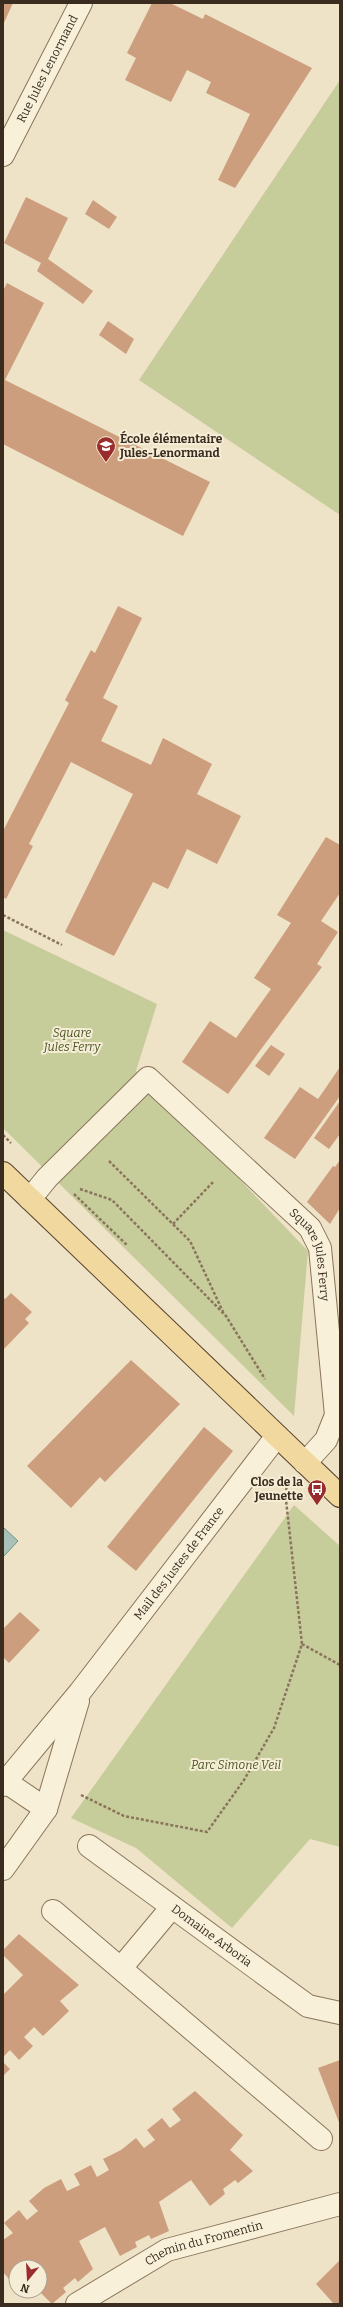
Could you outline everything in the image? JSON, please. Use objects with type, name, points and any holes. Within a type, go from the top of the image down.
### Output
[{"type":"main road","points":[[3,1173],[340,1496]]},
{"type":"street","name":"Rue Jules Lenormand","points":[[3,155],[81,3]]},
{"type":"street","name":"Square Jules Ferry","points":[[30,1199],[46,1178],[148,1078],[310,1228],[320,1248],[338,1413],[326,1440],[305,1463]]},
{"type":"street","name":"Mail des Justes de France","points":[[4,1784],[80,1692],[277,1436]]},
{"type":"street","name":"Mail des Justes de France","points":[[3,1869],[46,1809],[80,1692]]},
{"type":"street","points":[[4,1784],[46,1809]]},
{"type":"street","name":"Domaine Arboria","points":[[89,1846],[308,2006],[340,2013]]},
{"type":"street","points":[[121,1968],[172,1907]]},
{"type":"street","points":[[53,1911],[321,2139]]},
{"type":"street","name":"Chemin du Fromentin","points":[[77,2304],[167,2250],[340,2204]]},
{"type":"path","points":[[3,915],[62,945]]},
{"type":"path","points":[[86,1139],[190,1241],[226,1316],[269,1385]]},
{"type":"path","points":[[173,1224],[216,1178]]},
{"type":"path","points":[[77,1188],[112,1200],[226,1316]]},
{"type":"path","points":[[75,1792],[124,1816],[206,1832],[244,1780],[274,1728],[302,1644],[284,1491],[305,1463]]},
{"type":"path","points":[[302,1644],[340,1665]]},
{"type":"green space","points":[[340,80],[340,515],[139,380]]},
{"type":"green space","name":"Square Jules Ferry","points":[[3,930],[157,1004],[136,1071],[308,1251],[294,1416],[3,1128]]},
{"type":"green space","name":"Parc Simone Veil","points":[[294,1505],[340,1546],[340,1847],[310,1839],[232,1928],[136,1848],[71,1818]]},
{"type":"water","points":[[4,1528],[18,1541],[3,1557],[3,1530]]},
{"type":"building","points":[[3,3],[13,3],[3,25]]},
{"type":"building","points":[[152,3],[170,3],[203,19],[205,14],[312,68],[235,188],[218,180],[250,114],[206,93],[211,82],[187,70],[171,102],[125,80],[136,58],[127,53]]},
{"type":"building","points":[[26,197],[68,218],[48,259],[93,291],[83,304],[37,271],[41,263],[4,243]]},
{"type":"building","points":[[93,200],[117,217],[109,229],[85,214]]},
{"type":"building","name":"École élémentaire Jules-Lenormand","points":[[7,283],[44,303],[5,380],[210,482],[183,536],[3,444],[3,291]]},
{"type":"building","points":[[108,321],[134,339],[126,354],[99,335]]},
{"type":"building","points":[[118,606],[142,618],[103,698],[118,706],[101,741],[151,765],[163,738],[212,764],[197,794],[241,816],[217,864],[187,849],[168,889],[153,882],[114,956],[65,932],[133,794],[71,762],[29,844],[33,846],[6,899],[3,897],[3,831],[69,703],[65,700],[91,650],[95,653]]},
{"type":"building","points":[[326,837],[340,845],[340,893],[321,921],[338,932],[317,964],[322,967],[228,1094],[182,1062],[210,1021],[236,1038],[271,989],[254,978],[291,923],[277,915]]},
{"type":"building","points":[[271,1045],[285,1054],[269,1076],[255,1066]]},
{"type":"building","points":[[340,1067],[340,1096],[295,1159],[264,1138],[300,1087],[318,1099]]},
{"type":"building","points":[[340,1101],[340,1134],[329,1149],[314,1138]]},
{"type":"building","points":[[340,1160],[340,1208],[330,1224],[307,1202],[333,1166],[335,1167]]},
{"type":"building","points":[[11,1293],[32,1312],[25,1319],[29,1323],[3,1350],[3,1297],[5,1299]]},
{"type":"building","points":[[131,1360],[180,1404],[105,1482],[100,1477],[71,1508],[27,1466]]},
{"type":"building","points":[[204,1427],[233,1451],[136,1571],[107,1547]]},
{"type":"building","points":[[20,1612],[40,1630],[9,1663],[3,1657],[3,1629]]},
{"type":"building","points":[[19,1934],[79,1985],[60,2001],[69,2011],[43,2036],[34,2027],[24,2037],[33,2046],[19,2060],[10,2050],[3,2057],[3,1995],[23,1975],[3,1955],[3,1950]]},
{"type":"building","points":[[340,2060],[340,2125],[318,2068]]},
{"type":"building","points":[[3,2062],[10,2069],[3,2076]]},
{"type":"building","points":[[195,2091],[243,2135],[230,2150],[253,2171],[238,2183],[235,2180],[223,2189],[225,2194],[210,2206],[191,2180],[159,2202],[169,2231],[151,2239],[149,2235],[135,2242],[137,2247],[120,2256],[105,2227],[79,2241],[93,2269],[78,2282],[75,2278],[63,2288],[66,2292],[52,2304],[47,2299],[48,2259],[8,2259],[8,2278],[3,2272],[3,2240],[13,2233],[4,2223],[19,2210],[27,2220],[38,2211],[29,2201],[44,2188],[61,2179],[67,2191],[80,2185],[74,2174],[91,2165],[97,2177],[109,2170],[103,2159],[121,2150],[136,2138],[144,2148],[155,2140],[147,2130],[162,2118],[170,2128],[181,2120],[172,2109]]},
{"type":"building","points":[[340,2260],[340,2304],[334,2304],[316,2284]]},
{"type":"place","name":"École élémentaire Jules-Lenormand","points":[[106,463]]},
{"type":"place","name":"Clos de la Jeunette","points":[[317,1506]]}]
